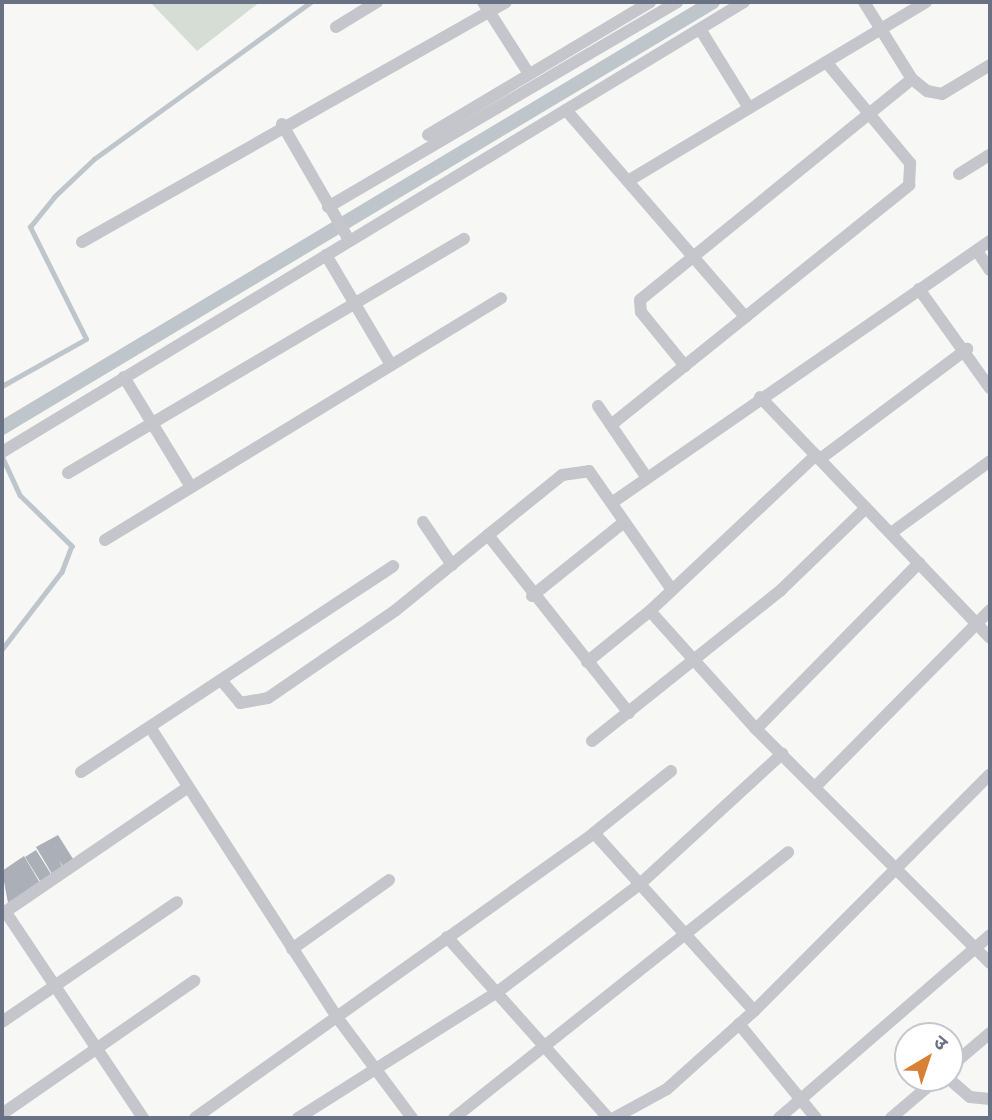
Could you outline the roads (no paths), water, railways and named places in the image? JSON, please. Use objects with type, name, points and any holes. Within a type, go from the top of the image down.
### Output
[{"type":"street","points":[[336,27],[377,2]]},
{"type":"street","points":[[82,242],[486,7],[506,2]]},
{"type":"street","points":[[428,135],[650,2]]},
{"type":"street","points":[[331,210],[677,2]]},
{"type":"street","points":[[6,449],[326,255],[346,236],[566,110],[744,2]]},
{"type":"street","points":[[864,2],[912,79],[942,94],[990,65]]},
{"type":"street","points":[[628,181],[926,2]]},
{"type":"street","points":[[486,7],[529,74]]},
{"type":"street","points":[[700,29],[749,108]]},
{"type":"street","points":[[611,425],[909,185],[910,163],[826,62]]},
{"type":"street","points":[[685,366],[640,312],[640,300],[912,79]]},
{"type":"street","points":[[566,110],[745,317]]},
{"type":"street","points":[[282,124],[346,236]]},
{"type":"street","points":[[959,174],[990,155]]},
{"type":"street","points":[[68,473],[464,239]]},
{"type":"street","points":[[613,502],[760,397],[990,241]]},
{"type":"street","points":[[977,251],[990,270]]},
{"type":"street","points":[[326,255],[391,365]]},
{"type":"street","points":[[919,289],[967,349],[990,388]]},
{"type":"street","points":[[104,540],[501,298]]},
{"type":"street","points":[[587,662],[650,611],[818,457],[967,349]]},
{"type":"street","points":[[124,377],[191,488]]},
{"type":"street","points":[[760,397],[990,638]]},
{"type":"street","points":[[598,406],[647,478]]},
{"type":"street","points":[[891,533],[990,461]]},
{"type":"street","points":[[221,680],[240,703],[258,703],[452,565],[577,469],[589,471],[613,502],[671,590]]},
{"type":"street","points":[[592,741],[692,662],[866,508]]},
{"type":"street","points":[[423,522],[452,565]]},
{"type":"street","points":[[532,596],[624,522]]},
{"type":"street","points":[[488,535],[532,596],[629,713]]},
{"type":"street","points":[[756,729],[919,563]]},
{"type":"street","points":[[81,772],[393,566]]},
{"type":"street","points":[[816,787],[990,610]]},
{"type":"street","points":[[650,611],[692,662],[756,729],[990,963]]},
{"type":"street","points":[[150,727],[336,1016],[412,1118]]},
{"type":"street","points":[[298,1118],[496,993],[639,884],[782,754]]},
{"type":"street","points":[[195,1118],[594,833],[671,771]]},
{"type":"street","points":[[614,1118],[667,1089],[754,1011],[990,774]]},
{"type":"street","points":[[137,1116],[97,1049],[3,913],[188,787]]},
{"type":"street","points":[[594,833],[754,1011]]},
{"type":"street","points":[[454,1118],[546,1050],[789,852]]},
{"type":"street","points":[[292,949],[389,880]]},
{"type":"street","points":[[2,1021],[177,902]]},
{"type":"street","points":[[779,1118],[990,935]]},
{"type":"street","points":[[447,937],[608,1118]]},
{"type":"street","points":[[2,1114],[194,981]]},
{"type":"street","points":[[739,1024],[816,1118]]},
{"type":"street","points":[[964,1055],[990,1033]]},
{"type":"street","points":[[891,1118],[921,1092]]},
{"type":"street","points":[[964,1092],[970,1097],[990,1099]]},
{"type":"waterway","points":[[2,386],[86,339],[30,227],[54,197],[94,159],[311,2]]},
{"type":"waterway","points":[[2,428],[713,2]]},
{"type":"waterway","points":[[2,456],[20,495],[72,546],[62,572],[2,650]]}]
